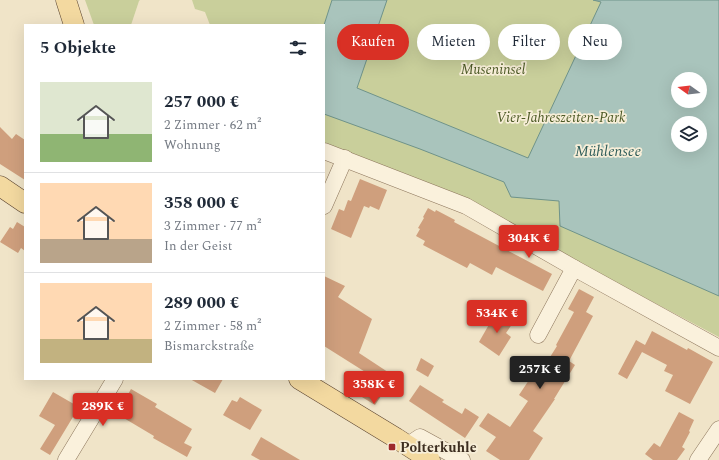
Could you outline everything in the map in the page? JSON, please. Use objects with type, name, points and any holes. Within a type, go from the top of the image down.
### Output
[{"type":"main road","points":[[66,0],[74,24]]},
{"type":"main road","points":[[0,186],[24,202]]},
{"type":"main road","points":[[301,380],[430,460]]},
{"type":"street","points":[[325,151],[466,206],[574,268],[719,348]]},
{"type":"street","points":[[325,204],[345,158]]},
{"type":"street","points":[[538,335],[574,268]]},
{"type":"street","points":[[66,460],[114,380]]},
{"type":"street","points":[[698,460],[719,430]]},
{"type":"street","points":[[408,445],[420,437],[462,460]]},
{"type":"green space","points":[[85,0],[140,0],[131,24],[94,24]]},
{"type":"green space","name":"Vier-Jahreszeiten-Park","points":[[192,0],[719,0],[719,337],[619,284],[325,145],[325,24],[210,24],[205,12],[195,9]]},
{"type":"water","name":"Mühlensee","points":[[332,0],[387,0],[379,24],[337,24],[337,60],[367,60],[357,88],[528,158],[574,60],[622,60],[622,24],[591,24],[601,2],[593,0],[719,0],[719,296],[560,226],[559,201],[511,197],[504,182],[325,114],[324,24]]},
{"type":"building","points":[[0,127],[12,139],[16,134],[24,139],[24,179],[0,164]]},
{"type":"building","points":[[360,179],[387,190],[379,210],[370,206],[369,208],[364,206],[351,238],[331,229],[339,209],[344,211],[348,200],[351,201]]},
{"type":"building","points":[[428,208],[435,212],[436,210],[455,220],[454,222],[552,274],[543,291],[496,267],[492,275],[470,263],[467,268],[423,245],[425,241],[416,236],[420,229],[418,228]]},
{"type":"building","points":[[17,222],[24,226],[24,250],[21,248],[18,253],[0,242],[10,227],[13,229]]},
{"type":"building","points":[[325,276],[345,286],[338,297],[372,319],[359,353],[397,378],[388,392],[385,390],[375,405],[357,394],[370,375],[325,347]]},
{"type":"building","points":[[579,289],[594,297],[586,312],[593,316],[569,361],[575,365],[555,399],[533,431],[543,438],[529,460],[500,460],[486,451],[496,437],[479,426],[488,413],[510,427],[528,401],[519,395],[529,380],[518,373],[524,363],[540,373],[557,346],[556,345],[574,312],[568,309]]},
{"type":"building","points":[[504,313],[515,320],[506,333],[511,337],[499,356],[479,342],[495,314],[501,318]]},
{"type":"building","points":[[652,331],[713,362],[690,404],[665,391],[673,375],[664,371],[667,365],[642,352],[627,379],[618,374],[636,340],[645,345]]},
{"type":"building","points":[[421,358],[434,366],[428,377],[416,370]]},
{"type":"building","points":[[192,380],[222,380],[215,393]]},
{"type":"building","points":[[420,385],[444,400],[442,402],[462,414],[465,408],[479,417],[465,438],[409,401]]},
{"type":"building","points":[[131,389],[157,404],[155,407],[192,429],[184,443],[192,447],[187,457],[153,438],[154,436],[117,414]]},
{"type":"building","points":[[53,392],[79,407],[50,455],[40,449],[55,425],[39,416]]},
{"type":"building","points":[[240,397],[262,410],[250,430],[223,415],[232,400],[237,402]]},
{"type":"building","points":[[679,412],[694,420],[689,431],[690,432],[682,447],[685,449],[677,460],[653,460],[645,454],[654,443],[660,447]]},
{"type":"building","points":[[261,437],[300,460],[260,460],[251,455]]},
{"type":"place","name":"Polterkuhle","points":[[392,447]]},
{"type":"park label","name":"Museninsel","points":[[493,69]]}]
